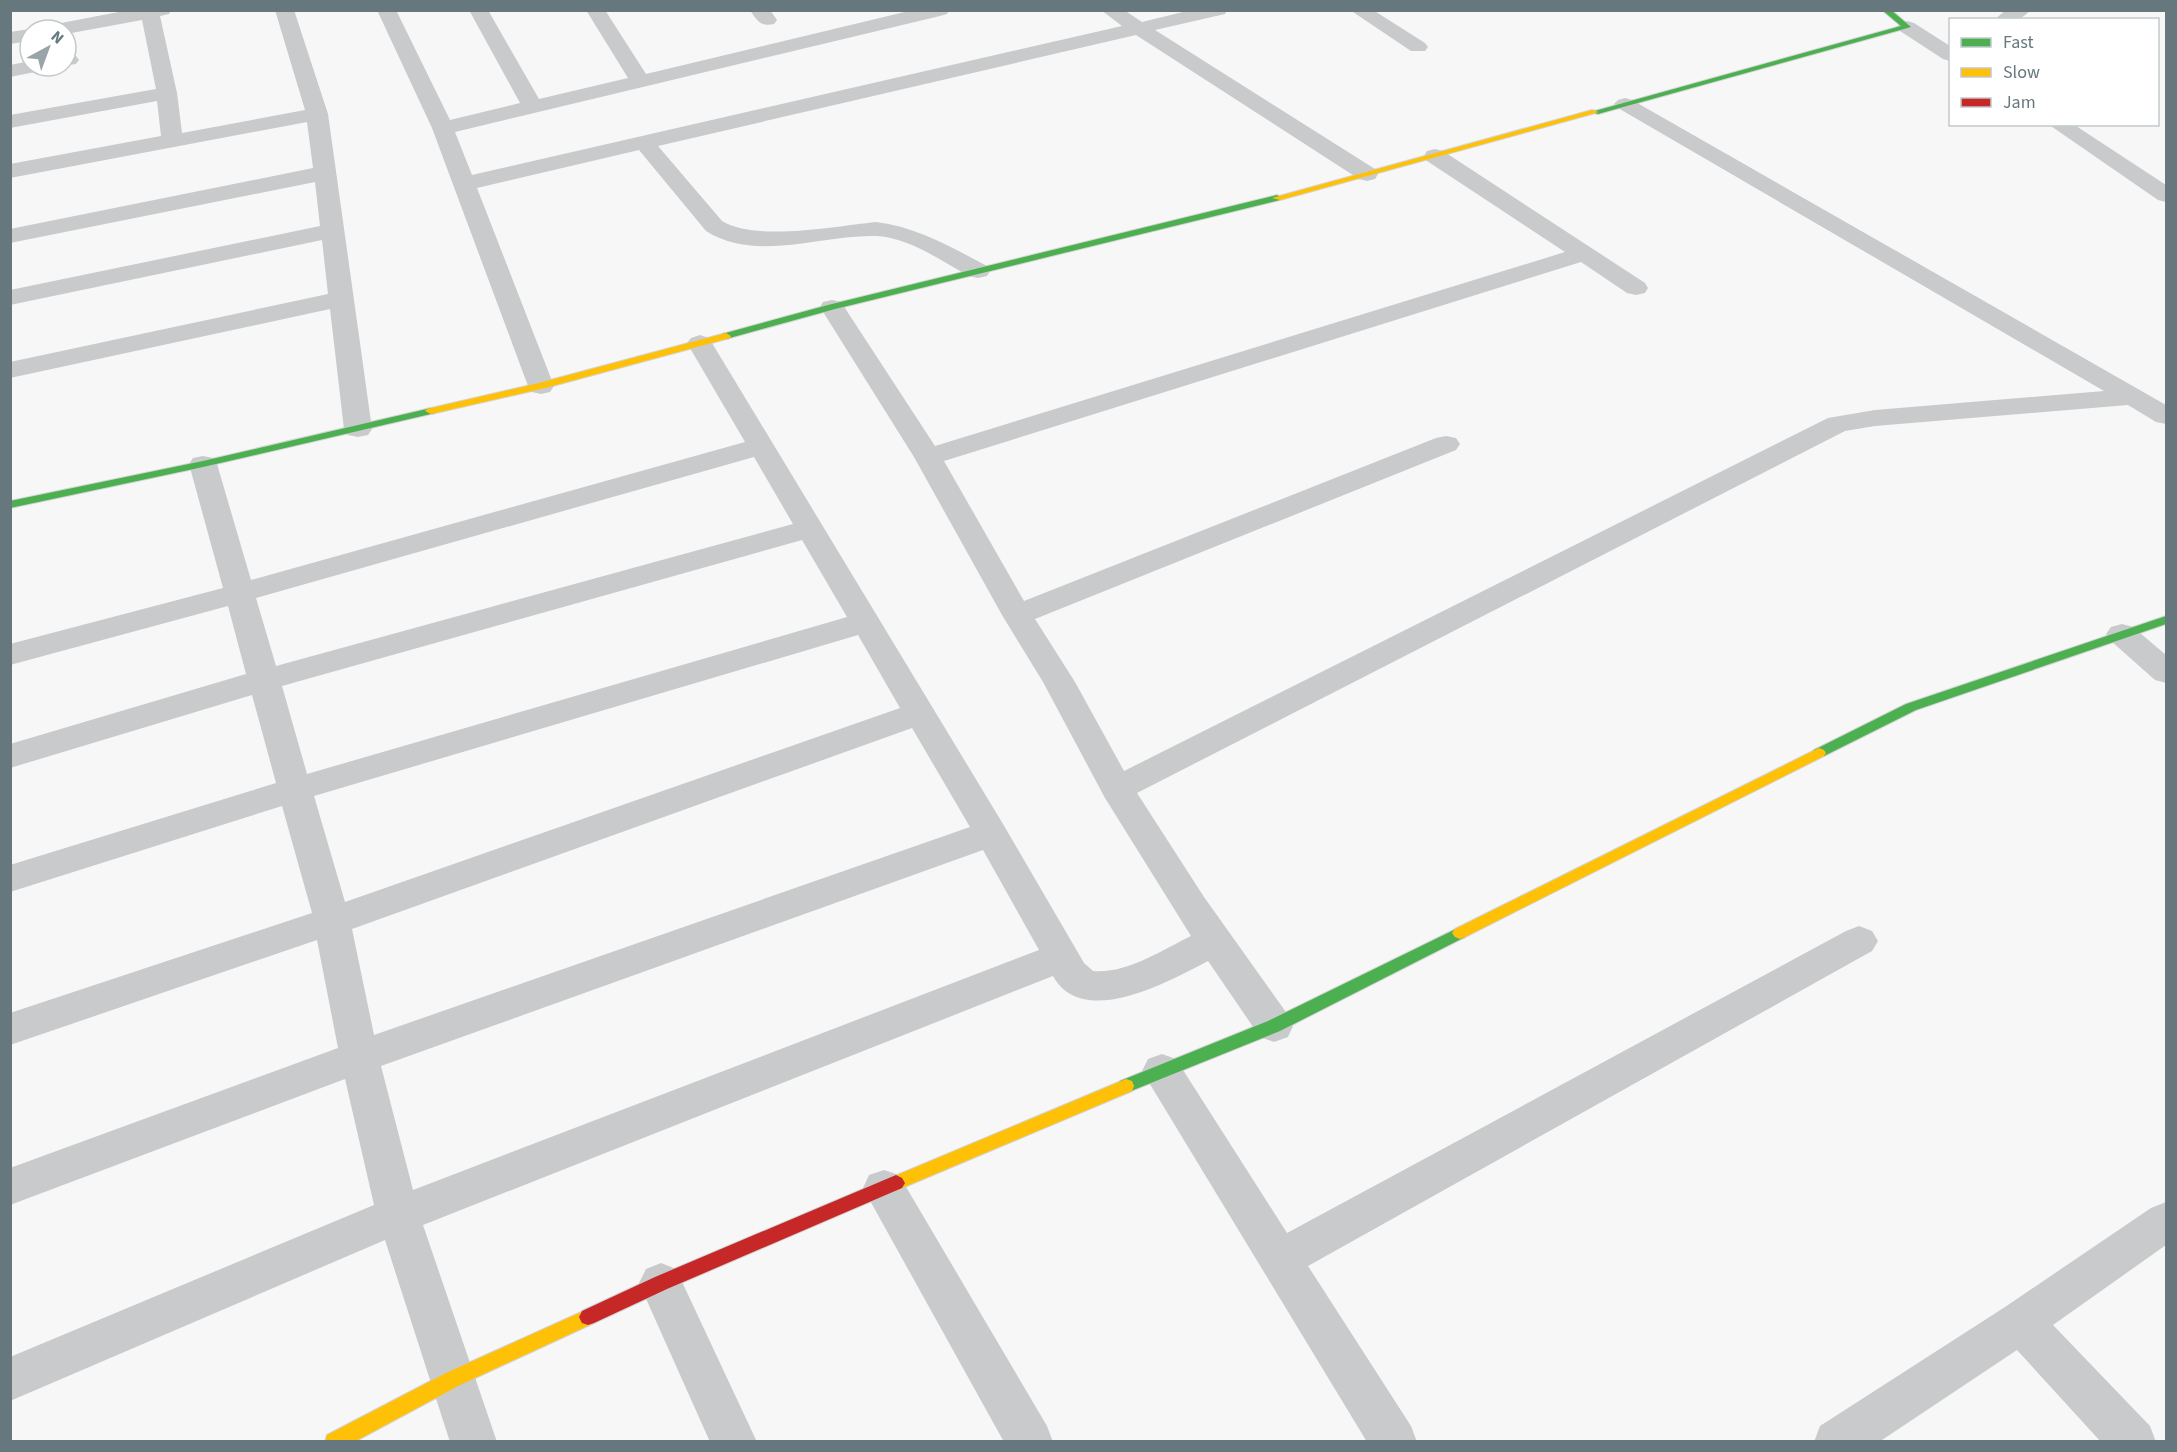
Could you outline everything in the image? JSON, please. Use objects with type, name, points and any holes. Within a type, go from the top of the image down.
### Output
[{"type":"street","points":[[284,10],[317,114],[358,429]]},
{"type":"street","points":[[386,10],[442,128],[541,386]]},
{"type":"street","points":[[478,10],[532,106]]},
{"type":"street","points":[[595,10],[640,80]]},
{"type":"street","points":[[442,128],[940,10]]},
{"type":"street","points":[[1110,10],[1367,174]]},
{"type":"street","points":[[464,184],[1140,30],[1218,10]]},
{"type":"street","points":[[1359,10],[1419,47]]},
{"type":"street","points":[[1886,10],[1907,27],[1947,49]]},
{"type":"street","points":[[2007,18],[2022,10]]},
{"type":"street","points":[[78,26],[156,12],[172,142]]},
{"type":"street","points":[[10,506],[541,386],[832,307],[1367,174],[1907,27]]},
{"type":"street","points":[[10,122],[167,93]]},
{"type":"street","points":[[1625,104],[2166,416]]},
{"type":"street","points":[[10,171],[317,114]]},
{"type":"street","points":[[2061,126],[2166,195]]},
{"type":"street","points":[[644,143],[714,225],[726,233],[740,237],[765,238],[876,229],[890,230],[905,234],[978,271]]},
{"type":"street","points":[[1435,156],[1635,288]]},
{"type":"street","points":[[10,236],[324,173]]},
{"type":"street","points":[[10,298],[331,231]]},
{"type":"street","points":[[928,457],[1583,254]]},
{"type":"street","points":[[10,370],[340,298]]},
{"type":"street","points":[[832,307],[928,457],[1017,615],[1059,682],[1117,789],[1214,941],[1274,1026]]},
{"type":"street","points":[[699,343],[991,833],[1071,974],[1085,985],[1106,987],[1129,981],[1214,941]]},
{"type":"street","points":[[1117,789],[1838,424],[1887,417],[2133,397]]},
{"type":"street","points":[[1017,615],[1446,444]]},
{"type":"street","points":[[10,655],[761,446]]},
{"type":"street","points":[[202,464],[332,921],[359,1057],[398,1215],[474,1442]]},
{"type":"street","points":[[10,756],[263,680],[810,528]]},
{"type":"street","points":[[334,1442],[453,1379],[661,1283],[1162,1071],[1274,1026],[1882,720],[1936,698],[2166,620]]},
{"type":"street","points":[[10,879],[294,790],[866,622]]},
{"type":"street","points":[[2122,634],[2166,672]]},
{"type":"street","points":[[10,1029],[332,921],[919,712]]},
{"type":"street","points":[[10,1187],[359,1057],[991,833]]},
{"type":"street","points":[[1280,1259],[1859,942]]},
{"type":"street","points":[[10,1378],[398,1215],[1062,957]]},
{"type":"street","points":[[1162,1071],[1394,1442]]},
{"type":"street","points":[[884,1188],[1030,1442]]},
{"type":"street","points":[[1837,1442],[2021,1322],[2166,1221]]},
{"type":"street","points":[[661,1283],[734,1442]]},
{"type":"street","points":[[2021,1322],[2133,1442]]},
{"type":"traffic: fast","points":[[1595,112],[1907,27],[1886,10]]},
{"type":"traffic: fast","points":[[726,336],[832,307],[1277,198]]},
{"type":"traffic: fast","points":[[10,505],[203,464],[431,411]]},
{"type":"traffic: fast","points":[[1819,753],[1911,707],[2166,620]]},
{"type":"traffic: fast","points":[[1126,1086],[1274,1026],[1460,933]]},
{"type":"traffic: slow","points":[[1277,198],[1595,112]]},
{"type":"traffic: slow","points":[[431,411],[541,386],[726,336]]},
{"type":"traffic: slow","points":[[1460,933],[1819,753]]},
{"type":"traffic: slow","points":[[896,1183],[1126,1086]]},
{"type":"traffic: slow","points":[[334,1442],[453,1379],[588,1317]]},
{"type":"traffic: jam","points":[[588,1317],[661,1283],[896,1183]]}]
